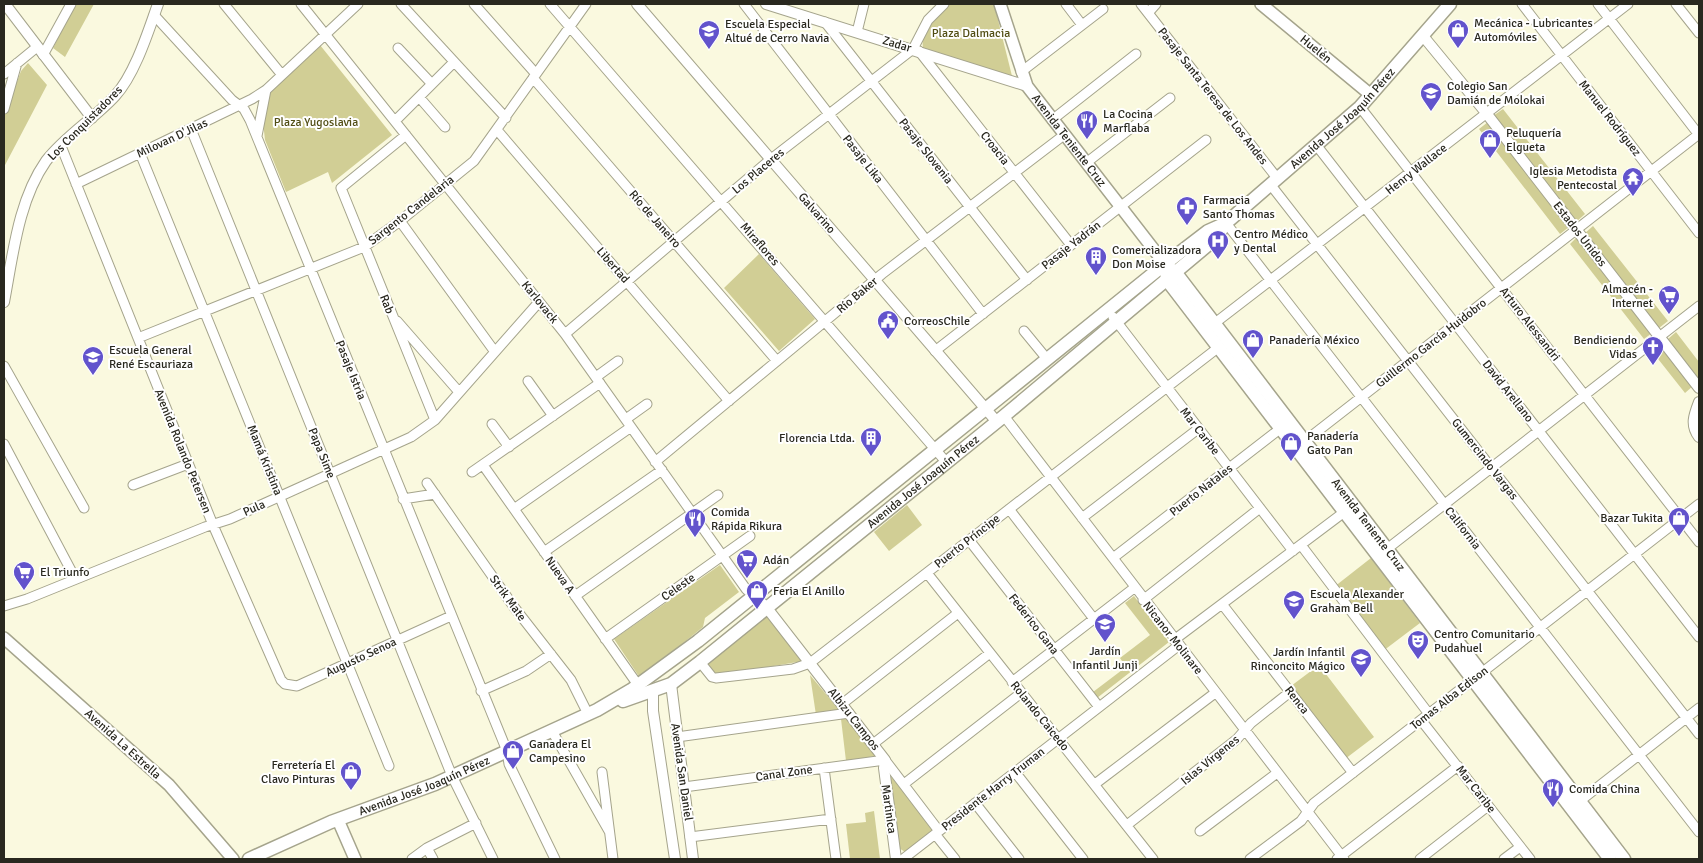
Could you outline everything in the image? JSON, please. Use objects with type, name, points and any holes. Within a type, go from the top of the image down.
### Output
[{"type":"main road","name":"Avenida Teniente Cruz","points":[[1000,4],[1027,86],[1169,271],[1215,323],[1285,425],[1305,441],[1349,508],[1387,549],[1610,859]]},
{"type":"main road","name":"Avenida José Joaquín Pérez","points":[[249,859],[338,820],[402,798],[593,712],[671,684],[882,516],[1116,322],[1208,231],[1226,223],[1360,107],[1450,4]]},
{"type":"main road","name":"Huelén","points":[[1264,5],[1372,95]]},
{"type":"main road","name":"Avenida Teniente Cruz","points":[[1169,271],[1200,323],[1219,348],[1285,425],[1477,676],[1580,801],[1624,859]]},
{"type":"main road","name":"Avenida José Joaquín Pérez","points":[[593,712],[638,686],[696,643],[987,410],[1107,310],[1169,271]]},
{"type":"main road","points":[[871,501],[882,516]]},
{"type":"main road","name":"Avenida La Estrella","points":[[4,638],[169,785],[233,859]]},
{"type":"main road","points":[[653,690],[662,674],[696,643]]},
{"type":"main road","points":[[338,820],[355,859]]},
{"type":"street","points":[[4,4],[92,118]]},
{"type":"street","points":[[4,74],[17,63],[40,51],[71,4]]},
{"type":"street","name":"Los Conquistadores","points":[[4,302],[19,226],[26,202],[46,161],[121,89],[132,69],[158,4]]},
{"type":"street","points":[[224,4],[282,75]]},
{"type":"street","name":"Karlovack","points":[[301,4],[565,334],[746,589],[767,608]]},
{"type":"street","name":"Milovan D'Jilas","points":[[76,184],[191,130],[266,90],[358,4]]},
{"type":"street","points":[[401,4],[506,118]]},
{"type":"street","name":"Río de Janeiro","points":[[474,4],[674,242],[777,361]]},
{"type":"street","name":"Miraflores","points":[[550,4],[722,200],[947,463]]},
{"type":"street","name":"Sargento Candelaria","points":[[138,338],[364,247],[400,221],[474,161],[586,4]]},
{"type":"street","name":"Galvarino","points":[[637,4],[987,410],[1001,419]]},
{"type":"street","name":"Pasaje Lika","points":[[744,4],[983,314]]},
{"type":"street","name":"Zadar","points":[[766,4],[1027,86]]},
{"type":"street","points":[[857,32],[864,4]]},
{"type":"street","name":"Los Placeres","points":[[565,334],[771,159],[916,50],[928,20],[944,4]]},
{"type":"street","points":[[1066,4],[1082,25]]},
{"type":"street","name":"Pasaje Santa Teresa de Los Andes","points":[[1141,4],[1274,181]]},
{"type":"street","points":[[1148,13],[1156,4]]},
{"type":"street","name":"Manuel Rodríguez","points":[[1522,4],[1699,233]]},
{"type":"street","points":[[1598,4],[1699,135]]},
{"type":"street","name":"Henry Wallace","points":[[1215,323],[1628,4]]},
{"type":"street","points":[[1676,4],[1699,33]]},
{"type":"street","points":[[1021,72],[1103,9]]},
{"type":"street","name":"Pasaje Istria","points":[[154,15],[247,114],[507,751],[510,768],[554,859]]},
{"type":"street","name":"Pasaje Slovenia","points":[[825,22],[1027,280]]},
{"type":"street","name":"Estados Unidos","points":[[1423,36],[1487,114],[1699,387]]},
{"type":"street","points":[[398,48],[432,84]]},
{"type":"street","name":"Croacia","points":[[916,50],[1071,246]]},
{"type":"street","points":[[1052,120],[1136,54]]},
{"type":"street","points":[[395,121],[454,62]]},
{"type":"street","points":[[4,109],[17,63]]},
{"type":"street","points":[[257,136],[266,90]]},
{"type":"street","points":[[418,97],[445,127]]},
{"type":"street","points":[[1086,163],[1170,98]]},
{"type":"street","name":"Arturo Alessandri","points":[[1360,107],[1699,542]]},
{"type":"street","name":"Papa Sime","points":[[191,130],[452,776],[493,859]]},
{"type":"street","name":"Libertad","points":[[497,130],[729,401]]},
{"type":"street","name":"Rab","points":[[406,135],[341,188],[435,420]]},
{"type":"street","name":"Río Baker","points":[[656,462],[875,280],[1064,135]]},
{"type":"street","name":"Guillermo García Huidobro","points":[[1305,441],[1699,135]]},
{"type":"street","name":"Pasaje Yadrán","points":[[936,351],[1206,140]]},
{"type":"street","name":"Avenida Rolando Petersen","points":[[61,146],[188,464],[275,671]]},
{"type":"street","name":"David Arellano","points":[[1317,146],[1699,637]]},
{"type":"street","name":"Mamá Kristina","points":[[140,153],[389,766]]},
{"type":"street","name":"Gumercindo Vargas","points":[[1274,181],[1318,245],[1699,734]]},
{"type":"street","points":[[400,221],[495,352]]},
{"type":"street","name":"California","points":[[1226,223],[1699,832]]},
{"type":"street","name":"Pula","points":[[4,606],[213,525],[280,497],[411,437],[435,420],[539,302]]},
{"type":"street","points":[[1387,549],[1699,306]]},
{"type":"street","name":"Mar Caribe","points":[[1107,310],[1293,551]]},
{"type":"street","points":[[392,315],[459,392]]},
{"type":"street","points":[[1200,323],[1215,323]]},
{"type":"street","points":[[1024,330],[1047,359]]},
{"type":"street","name":"Puerto Príncipe","points":[[700,662],[712,677],[716,678],[793,669],[810,663],[1219,348]]},
{"type":"street","points":[[472,472],[553,416],[598,380],[618,361]]},
{"type":"street","points":[[4,366],[84,508]]},
{"type":"street","points":[[528,381],[553,416]]},
{"type":"street","points":[[514,509],[628,423],[647,404]]},
{"type":"street","points":[[1699,405],[1693,424],[1699,437]]},
{"type":"street","name":"Nicanor Molinare","points":[[1001,419],[1051,477],[1341,858]]},
{"type":"street","points":[[492,424],[509,446]]},
{"type":"street","name":"Puerto Natales","points":[[1113,558],[1285,425]]},
{"type":"street","points":[[1082,518],[1198,429]]},
{"type":"street","points":[[4,444],[75,578]]},
{"type":"street","points":[[134,485],[188,464]]},
{"type":"street","name":"Nueva A","points":[[483,465],[638,686]]},
{"type":"street","points":[[544,552],[662,470]]},
{"type":"street","name":"Strik Mate","points":[[427,483],[509,600],[571,680],[593,712]]},
{"type":"street","points":[[403,499],[435,494]]},
{"type":"street","points":[[575,596],[718,495]]},
{"type":"street","name":"Tomas Alba Edison","points":[[1250,859],[1300,821],[1314,803],[1699,504]]},
{"type":"street","points":[[1143,600],[1260,508]]},
{"type":"street","name":"Presidente Harry Truman","points":[[902,859],[1100,707],[1222,604],[1349,508]]},
{"type":"street","points":[[1009,509],[1094,619]]},
{"type":"street","name":"Celeste","points":[[605,639],[750,536]]},
{"type":"street","name":"Federico Gana","points":[[969,540],[1100,707]]},
{"type":"street","points":[[1301,544],[1429,714]]},
{"type":"street","name":"Rolando Caicedo","points":[[927,573],[1153,859]]},
{"type":"street","points":[[1012,682],[1134,588]]},
{"type":"street","name":"Renca","points":[[1222,604],[1353,773]]},
{"type":"street","name":"Albizu Campos","points":[[767,608],[904,784],[955,859]]},
{"type":"street","points":[[842,704],[958,613]]},
{"type":"street","name":"Augusto Senoa","points":[[275,671],[284,684],[297,686],[451,616]]},
{"type":"street","points":[[481,691],[526,671],[551,654]]},
{"type":"street","points":[[873,744],[990,654]]},
{"type":"street","name":"Avenida San Daniel","points":[[671,684],[694,859]]},
{"type":"street","name":"Avenida San Daniel","points":[[653,690],[653,711],[675,859]]},
{"type":"street","points":[[1095,784],[1215,692]]},
{"type":"street","name":"Islas Vírgenes","points":[[1127,825],[1237,739],[1290,692]]},
{"type":"street","points":[[904,784],[1021,693]]},
{"type":"street","points":[[1580,801],[1699,708]]},
{"type":"street","points":[[677,737],[849,713]]},
{"type":"street","name":"Mar Caribe","points":[[1421,720],[1530,859]]},
{"type":"street","points":[[552,730],[609,831]]},
{"type":"street","name":"Canal Zone","points":[[684,787],[885,760]]},
{"type":"street","name":"Martinica","points":[[885,760],[884,768],[896,859]]},
{"type":"street","points":[[1341,858],[1458,766]]},
{"type":"street","points":[[824,768],[836,859]]},
{"type":"street","points":[[602,772],[613,859]]},
{"type":"street","points":[[1015,772],[1082,859]]},
{"type":"street","points":[[1200,831],[1277,772]]},
{"type":"street","points":[[975,803],[1019,859]]},
{"type":"street","points":[[1420,859],[1488,806]]},
{"type":"street","points":[[690,837],[831,819]]},
{"type":"street","points":[[412,859],[427,848],[476,823]]},
{"type":"street","points":[[1504,859],[1520,847]]},
{"type":"street","points":[[427,848],[433,859]]},
{"type":"green space","points":[[75,4],[94,4],[65,57],[53,48]]},
{"type":"green space","name":"Plaza Dalmacia","points":[[949,4],[994,4],[1012,76],[923,48],[924,35],[930,23]]},
{"type":"green space","name":"Plaza Yugoslavia","points":[[320,45],[392,135],[332,183],[328,172],[286,192],[265,140],[263,122],[270,93]]},
{"type":"green space","points":[[28,63],[47,85],[4,167],[4,116],[21,71]]},
{"type":"green space","points":[[1503,109],[1585,214],[1576,222],[1493,116]]},
{"type":"green space","points":[[1488,122],[1569,227],[1560,234],[1479,129]]},
{"type":"green space","points":[[1593,226],[1668,321],[1659,328],[1584,234]]},
{"type":"green space","points":[[1577,237],[1652,333],[1644,339],[1570,244]]},
{"type":"green space","points":[[759,254],[815,319],[779,351],[724,288]]},
{"type":"green space","points":[[1676,332],[1699,362],[1699,379],[1668,339]]},
{"type":"green space","points":[[1660,343],[1693,386],[1685,393],[1651,350]]},
{"type":"green space","points":[[907,505],[922,525],[889,551],[874,532]]},
{"type":"green space","points":[[1371,558],[1420,623],[1383,651],[1334,587]]},
{"type":"green space","points":[[720,565],[739,592],[705,618],[703,627],[640,678],[614,639]]},
{"type":"green space","points":[[1134,596],[1169,642],[1097,698],[1093,692],[1126,667],[1120,658],[1150,635],[1125,603]]},
{"type":"green space","points":[[766,616],[803,661],[715,676],[707,665]]},
{"type":"green space","points":[[1319,665],[1374,737],[1345,759],[1291,686]]},
{"type":"green space","points":[[810,675],[840,711],[816,715]]},
{"type":"green space","points":[[847,718],[875,756],[846,761],[841,719]]},
{"type":"green space","points":[[890,775],[933,831],[905,852],[899,848]]},
{"type":"green space","points":[[874,811],[880,859],[850,859],[846,824],[866,822],[865,813]]},
{"type":"place","name":"Mecánica - Lubricantes Automóviles","points":[[1458,49]]},
{"type":"place","name":"Escuela Especial Altué de Cerro Navia","points":[[709,50]]},
{"type":"place","name":"Colegio San Damián de Molokai","points":[[1431,112]]},
{"type":"place","name":"La Cocina Marflaba","points":[[1087,140]]},
{"type":"place","name":"Peluquería Elgueta","points":[[1490,159]]},
{"type":"place","name":"Iglesia Metodista Pentecostal","points":[[1633,197]]},
{"type":"place","name":"Farmacia Santo Thomas","points":[[1187,226]]},
{"type":"place","name":"Centro Médico y Dental","points":[[1218,260]]},
{"type":"place","name":"Comercializadora Don Moise","points":[[1096,276]]},
{"type":"place","name":"Almacén - Internet","points":[[1669,315]]},
{"type":"place","name":"CorreosChile","points":[[888,340]]},
{"type":"place","name":"Panadería México","points":[[1253,359]]},
{"type":"place","name":"Bendiciendo Vidas","points":[[1653,366]]},
{"type":"place","name":"Escuela General René Escauriaza","points":[[93,376]]},
{"type":"place","name":"Florencia Ltda.","points":[[871,457]]},
{"type":"place","name":"Panadería Gato Pan","points":[[1291,462]]},
{"type":"place","name":"Bazar Tukita","points":[[1679,537]]},
{"type":"place","name":"Comida Rápida Rikura","points":[[695,538]]},
{"type":"place","name":"Adán","points":[[747,579]]},
{"type":"place","name":"El Triunfo","points":[[24,591]]},
{"type":"place","name":"Feria El Anillo","points":[[757,610]]},
{"type":"place","name":"Escuela Alexander Graham Bell","points":[[1294,620]]},
{"type":"place","name":"Jardín Infantil Junji","points":[[1105,643]]},
{"type":"place","name":"Centro Comunitario Pudahuel","points":[[1418,660]]},
{"type":"place","name":"Jardín Infantil Rinconcito Mágico","points":[[1361,678]]},
{"type":"place","name":"Ganadera El Campesino","points":[[513,770]]},
{"type":"place","name":"Ferretería El Clavo Pinturas","points":[[351,791]]},
{"type":"place","name":"Comida China","points":[[1553,808]]}]
